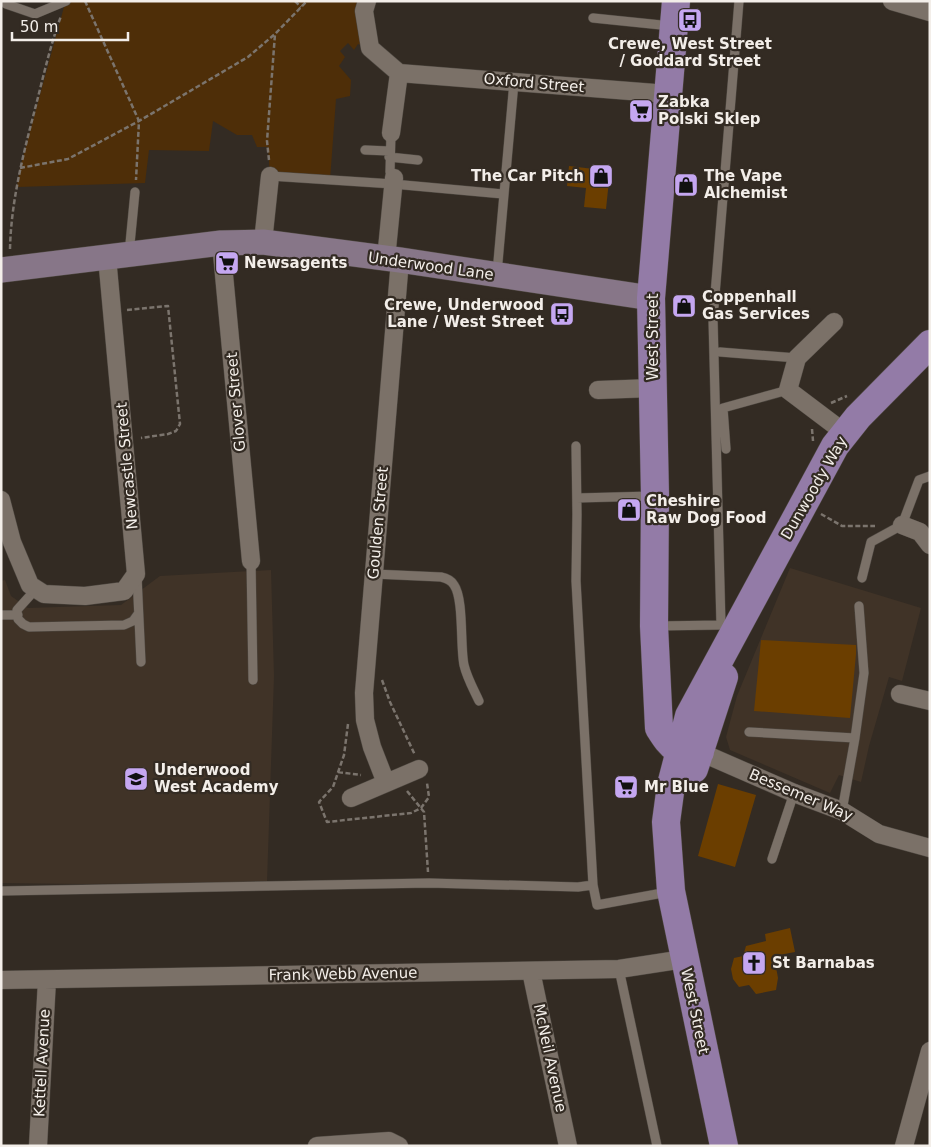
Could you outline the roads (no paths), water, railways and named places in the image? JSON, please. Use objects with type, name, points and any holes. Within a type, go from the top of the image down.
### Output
[{"type":"main road","name":"West Street","points":[[675,14],[652,298],[655,496],[654,626],[659,728],[667,741],[690,751]]},
{"type":"main road","name":"Dunwoody Way","points":[[700,719],[739,625],[835,446],[858,417],[930,344]]},
{"type":"main road","name":"West Street","points":[[656,674],[670,700],[700,719],[690,751],[671,785],[666,822],[671,883],[684,959],[724,1146]]},
{"type":"street","points":[[892,1],[930,12]]},
{"type":"street","points":[[366,6],[370,48],[399,73],[391,133]]},
{"type":"street","name":"Oxford Street","points":[[399,73],[668,94]]},
{"type":"street","points":[[263,242],[270,176]]},
{"type":"street","name":"Goulden Street","points":[[391,781],[372,747],[366,720],[364,693],[374,574],[393,260],[392,178]]},
{"type":"street","name":"Underwood Lane","points":[[5,269],[221,243],[263,242],[652,298]]},
{"type":"street","name":"Glover Street","points":[[221,243],[251,561]]},
{"type":"street","name":"Newcastle Street","points":[[118,256],[112,312],[136,574]]},
{"type":"street","points":[[834,322],[797,358],[788,390],[845,433]]},
{"type":"street","points":[[598,390],[653,388]]},
{"type":"street","points":[[1,500],[6,542],[30,585],[40,591],[85,596],[124,591],[136,574]]},
{"type":"street","points":[[896,528],[920,532],[930,545]]},
{"type":"street","points":[[900,694],[930,701]]},
{"type":"street","name":"Bessemer Way","points":[[690,751],[842,811],[879,834],[930,848]]},
{"type":"street","points":[[351,798],[422,770]]},
{"type":"street","name":"Frank Webb Avenue","points":[[1,980],[619,969],[684,959]]},
{"type":"street","name":"McNeil Avenue","points":[[532,971],[568,1146]]},
{"type":"street","name":"Kettell Avenue","points":[[38,1146],[47,980]]},
{"type":"street","points":[[904,1146],[930,1051]]},
{"type":"street","points":[[317,1146],[389,1141],[399,1146]]},
{"type":"lane","points":[[6,4],[35,14],[66,1]]},
{"type":"lane","points":[[654,626],[721,625],[713,319],[739,1]]},
{"type":"lane","points":[[593,18],[675,14]]},
{"type":"lane","points":[[497,276],[514,82]]},
{"type":"lane","points":[[391,133],[389,154],[392,178]]},
{"type":"lane","points":[[365,150],[418,160]]},
{"type":"lane","points":[[270,176],[392,178],[503,194]]},
{"type":"lane","points":[[118,256],[135,192]]},
{"type":"lane","points":[[720,352],[797,358]]},
{"type":"lane","points":[[726,449],[723,408],[788,390]]},
{"type":"lane","points":[[576,446],[576,581],[589,849],[597,905],[671,883]]},
{"type":"lane","points":[[862,578],[871,542],[896,528],[919,480],[930,476]]},
{"type":"lane","points":[[577,498],[655,496]]},
{"type":"lane","points":[[251,561],[253,680]]},
{"type":"lane","points":[[136,574],[140,662]]},
{"type":"lane","points":[[374,574],[441,577],[446,578],[455,586],[459,606],[464,664],[479,701]]},
{"type":"lane","points":[[40,591],[17,610],[18,619],[22,624],[29,627],[124,625],[133,620],[138,614]]},
{"type":"lane","points":[[842,811],[864,673],[859,606]]},
{"type":"lane","points":[[1,616],[18,615]]},
{"type":"lane","points":[[749,732],[855,738]]},
{"type":"lane","points":[[772,859],[794,793]]},
{"type":"lane","points":[[1,891],[429,883],[593,885]]},
{"type":"lane","points":[[619,969],[658,1146]]},
{"type":"place","name":"Crewe, West Street / Goddard Street","points":[[690,20]]},
{"type":"place","name":"Zabka Polski Sklep","points":[[641,111]]},
{"type":"place","name":"The Car Pitch","points":[[601,176]]},
{"type":"place","name":"The Vape Alchemist","points":[[686,185]]},
{"type":"place","name":"Newsagents","points":[[227,263]]},
{"type":"place","name":"Coppenhall Gas Services","points":[[684,306]]},
{"type":"place","name":"Crewe, Underwood Lane / West Street","points":[[562,314]]},
{"type":"place","name":"Cheshire Raw Dog Food","points":[[629,510]]},
{"type":"place","name":"Underwood West Academy","points":[[136,779]]},
{"type":"place","name":"Mr Blue","points":[[626,787]]},
{"type":"place","name":"St Barnabas","points":[[754,963]]}]
